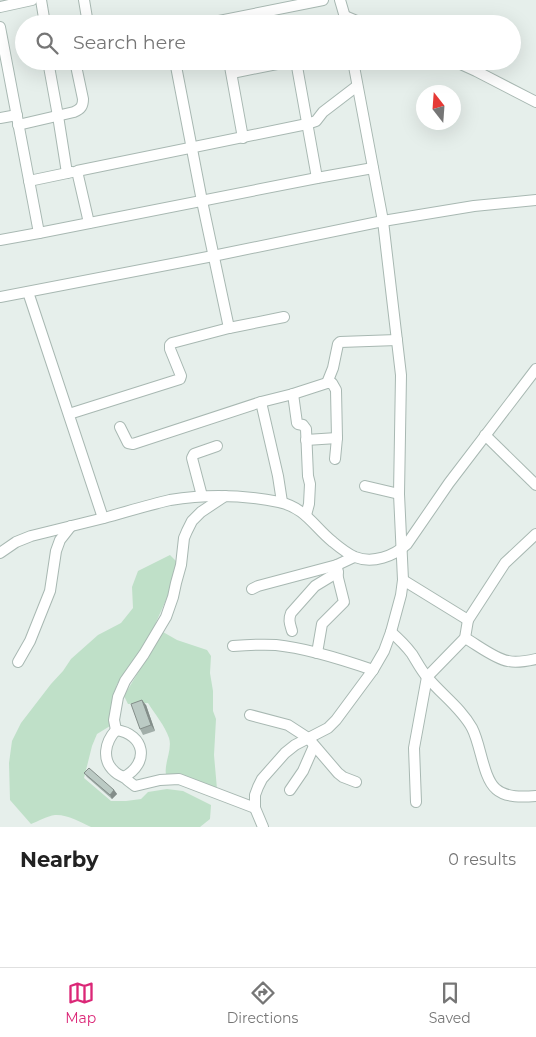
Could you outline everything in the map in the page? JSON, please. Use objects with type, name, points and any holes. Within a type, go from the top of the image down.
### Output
[{"type":"street","points":[[0,7],[32,0]]},
{"type":"street","points":[[41,0],[44,15]]},
{"type":"street","points":[[84,0],[86,15]]},
{"type":"street","points":[[254,15],[323,0]]},
{"type":"street","points":[[340,0],[344,15]]},
{"type":"street","points":[[0,27],[3,61],[18,120],[39,233]]},
{"type":"street","points":[[50,70],[58,116],[72,172],[90,223]]},
{"type":"street","points":[[0,118],[18,120],[58,116],[80,109],[83,105],[83,99],[77,70]]},
{"type":"street","points":[[177,70],[229,328]]},
{"type":"street","points":[[231,70],[243,138]]},
{"type":"street","points":[[232,73],[248,70]]},
{"type":"street","points":[[296,70],[317,178]]},
{"type":"street","points":[[263,827],[255,808],[255,795],[262,779],[285,753],[311,742],[319,733],[328,728],[373,670],[384,651],[391,632],[403,580],[399,494],[401,375],[383,221],[354,70]]},
{"type":"street","points":[[476,70],[536,102]]},
{"type":"street","points":[[29,180],[307,124],[316,120],[323,112],[357,86]]},
{"type":"street","points":[[0,240],[373,168]]},
{"type":"street","points":[[0,297],[383,221],[474,206],[536,200]]},
{"type":"street","points":[[28,292],[103,518]]},
{"type":"street","points":[[69,414],[180,379],[181,376],[170,348],[170,345],[177,341],[284,317]]},
{"type":"street","points":[[327,383],[340,342],[397,340]]},
{"type":"street","points":[[0,553],[16,542],[31,536],[170,500],[202,496],[226,496],[282,502],[306,515],[332,542],[354,557],[365,559],[385,558],[408,544],[449,483],[536,369]]},
{"type":"street","points":[[120,426],[126,441],[133,444],[261,402],[332,383],[336,390],[337,438],[335,459]]},
{"type":"street","points":[[293,394],[297,423],[305,427],[310,482],[309,504],[306,515]]},
{"type":"street","points":[[261,402],[282,502]]},
{"type":"street","points":[[486,435],[536,485]]},
{"type":"street","points":[[306,440],[337,438]]},
{"type":"street","points":[[202,496],[192,456],[217,446]]},
{"type":"street","points":[[365,486],[399,494]]},
{"type":"street","points":[[116,730],[114,720],[118,697],[125,681],[166,617],[182,565],[184,538],[187,531],[192,521],[201,512],[226,496]]},
{"type":"street","points":[[18,662],[30,642],[50,591],[56,551],[60,540],[70,526]]},
{"type":"street","points":[[416,802],[414,748],[427,677],[465,638],[468,620],[505,563],[536,534]]},
{"type":"street","points":[[292,631],[289,622],[291,613],[316,586],[354,557]]},
{"type":"street","points":[[252,589],[291,576],[338,569]]},
{"type":"street","points":[[317,653],[322,624],[344,602],[338,569]]},
{"type":"street","points":[[403,580],[468,620]]},
{"type":"street","points":[[391,632],[411,653],[427,677],[460,710],[472,727],[489,781],[496,789],[506,795],[536,796]]},
{"type":"street","points":[[465,638],[501,660],[520,662],[536,658]]},
{"type":"street","points":[[233,646],[274,645],[317,653],[373,670]]},
{"type":"street","points":[[250,715],[288,725],[311,742],[342,777],[356,782]]},
{"type":"street","points":[[116,730],[106,746],[106,756],[109,765],[115,772],[135,786],[160,780],[179,779],[255,808]]},
{"type":"street","points":[[116,730],[126,732],[134,737],[139,745],[141,755],[138,764],[132,772],[124,777]]},
{"type":"street","points":[[290,790],[303,771],[311,742]]},
{"type":"green space","points":[[170,555],[177,562],[170,591],[153,629],[130,668],[117,684],[109,719],[110,726],[97,734],[84,778],[111,801],[141,799],[148,792],[167,789],[183,791],[211,805],[210,819],[200,827],[91,827],[69,817],[55,815],[31,824],[10,800],[9,763],[12,741],[21,723],[71,659],[98,635],[121,623],[133,608],[132,587],[138,571]]},
{"type":"green space","points":[[163,632],[177,640],[207,650],[211,656],[210,673],[213,691],[213,711],[216,719],[214,755],[217,789],[167,777],[166,768],[170,743],[165,729],[148,703],[128,704],[124,696]]},
{"type":"building","points":[[142,700],[151,725],[140,729],[131,704]]},
{"type":"building","points":[[89,768],[114,790],[110,795],[84,773]]}]
